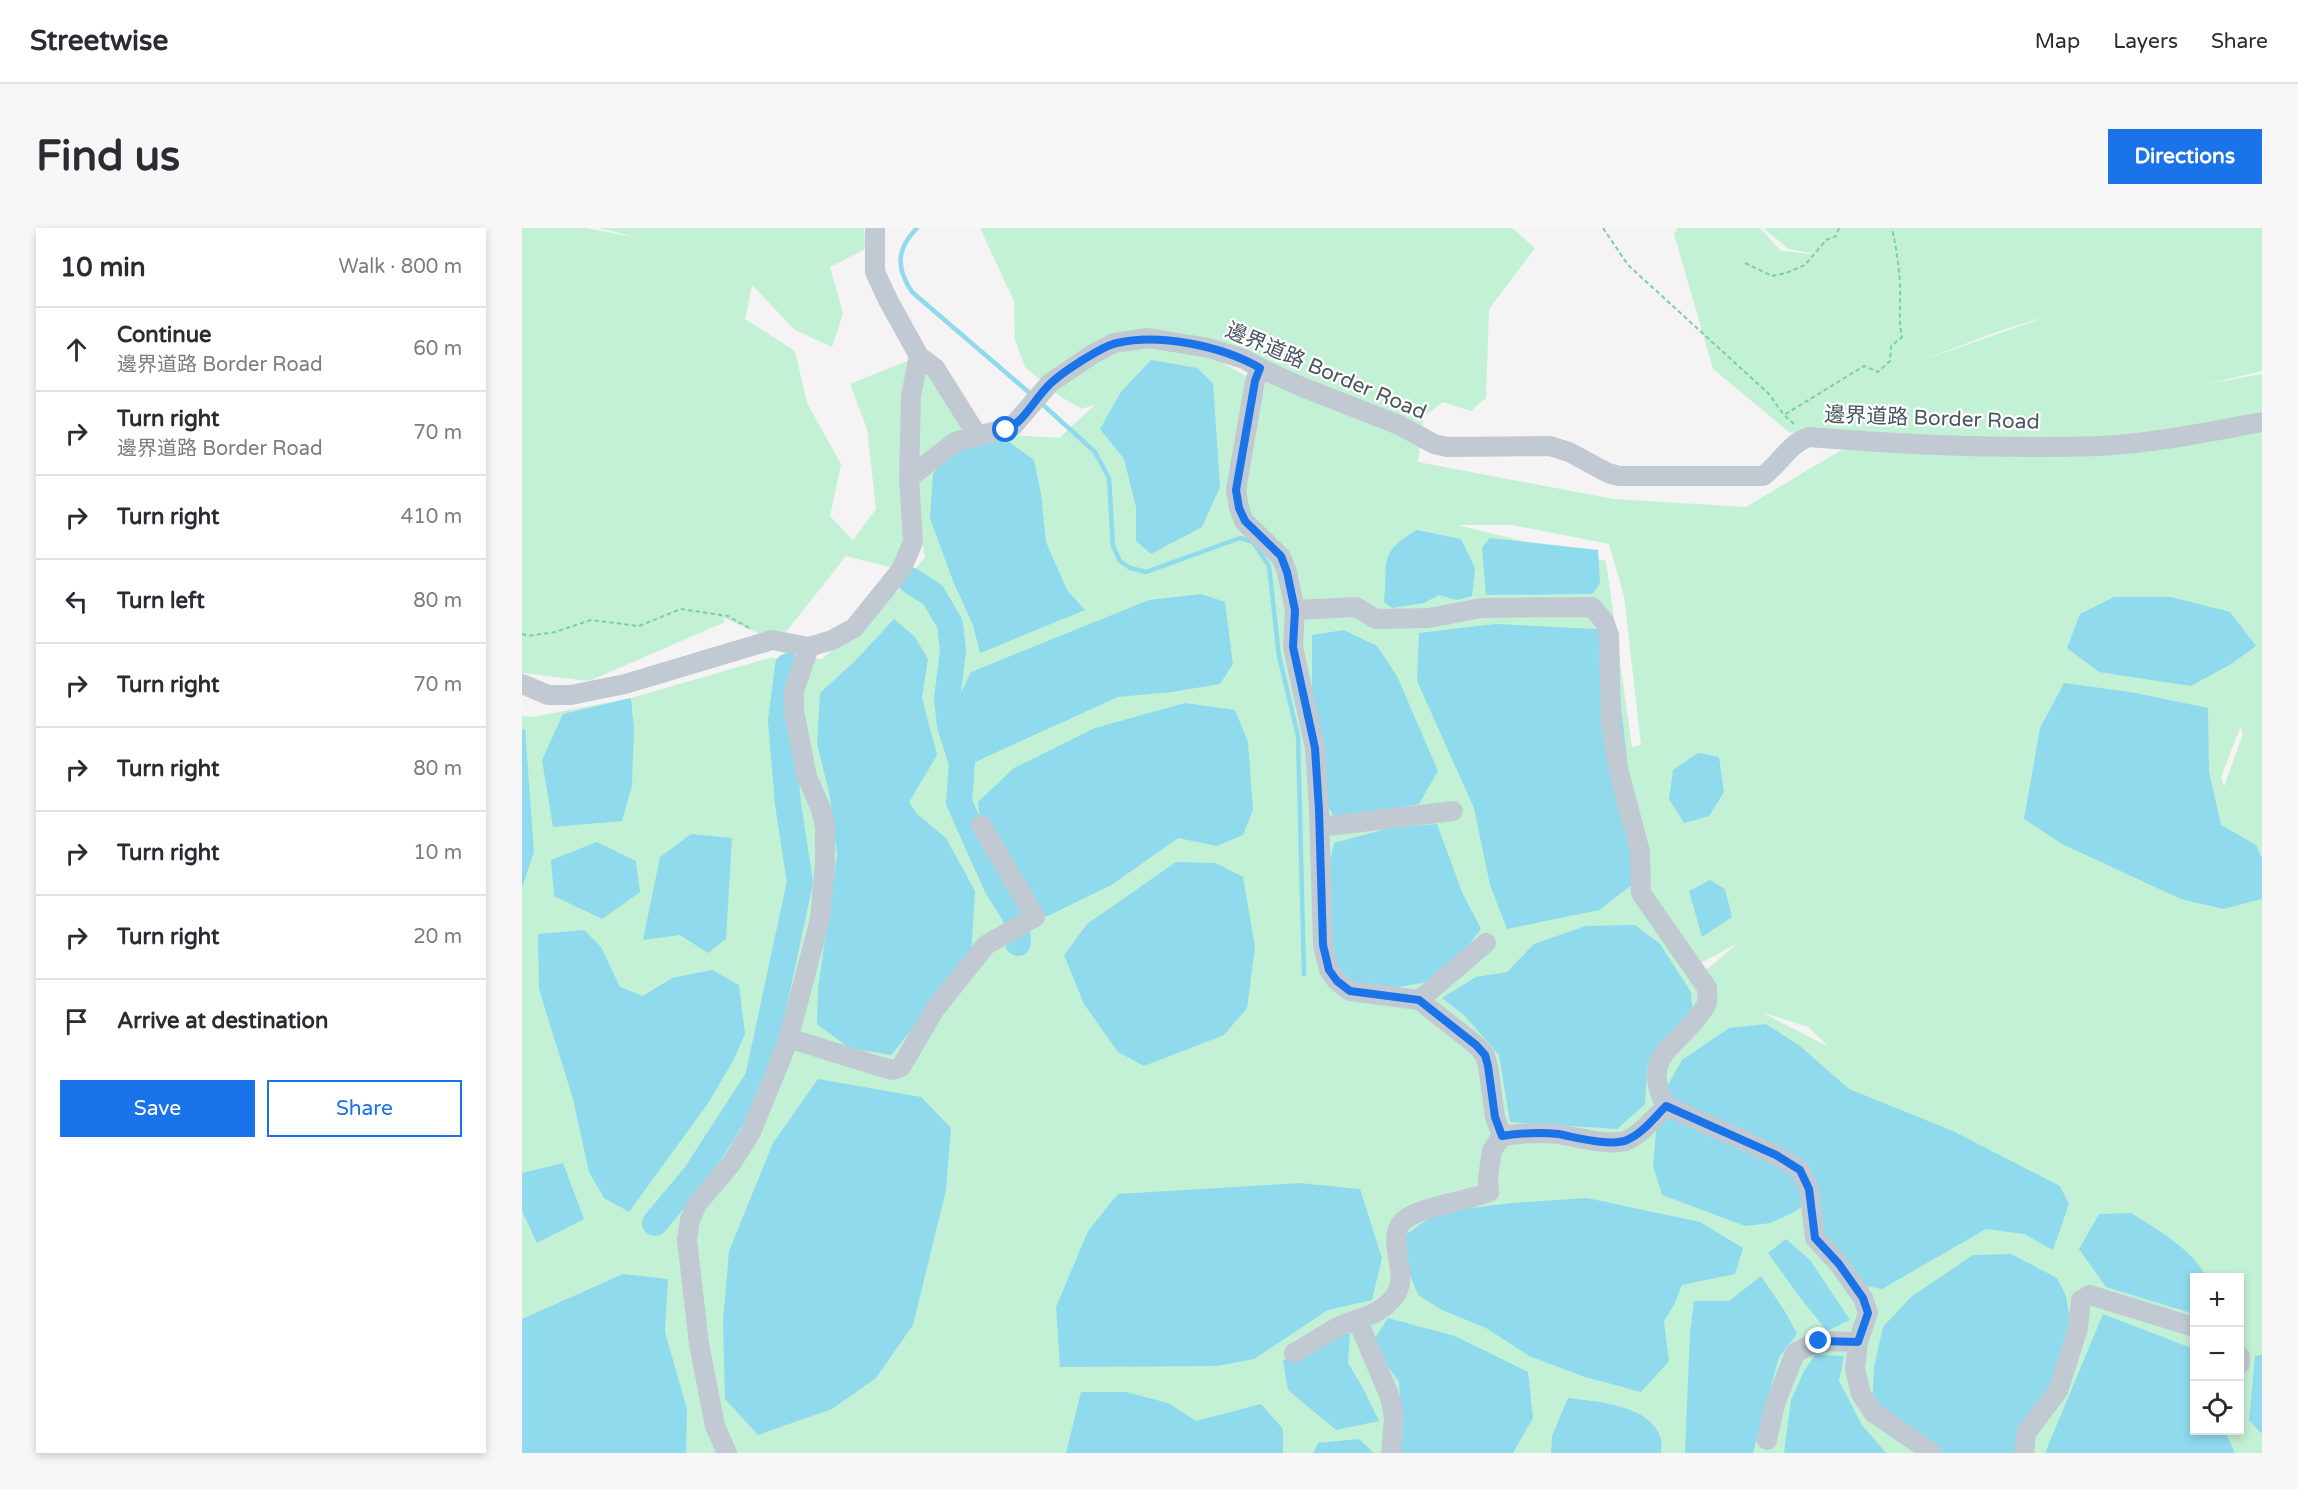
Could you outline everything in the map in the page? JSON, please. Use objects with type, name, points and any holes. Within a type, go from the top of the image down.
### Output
[{"type":"street","points":[[874,228],[875,272],[888,300],[919,356],[935,368],[977,435]]},
{"type":"street","name":"邊界道路 Border Road","points":[[909,478],[955,442],[1006,430],[1017,422],[1050,383],[1093,354],[1114,343],[1148,338],[1209,348],[1244,359],[1260,368],[1399,425],[1434,444],[1447,447],[1550,446],[1569,452],[1608,473],[1619,476],[1763,476],[1789,449],[1800,440],[1809,437],[1909,445],[2101,446],[2174,438],[2262,422]]},
{"type":"street","points":[[522,684],[554,696],[594,691],[625,684],[772,640],[809,647],[832,640],[854,628],[902,570],[913,542],[909,478],[911,396],[919,356]]},
{"type":"street","points":[[1260,368],[1255,381],[1236,490],[1239,508],[1245,521],[1281,556],[1295,610],[1293,647],[1315,748],[1323,945],[1329,970],[1337,981],[1350,991],[1419,1000],[1476,1045],[1485,1055],[1495,1117],[1502,1136]]},
{"type":"street","points":[[1295,610],[1356,607],[1376,619],[1428,618],[1481,608],[1592,607],[1605,621],[1609,635],[1611,723],[1618,768],[1640,852],[1641,893],[1707,988],[1707,1005],[1683,1035],[1667,1047],[1655,1073],[1661,1097],[1666,1106],[1776,1155],[1800,1170],[1809,1189],[1815,1238],[1839,1264],[1863,1298],[1868,1313],[1858,1342],[1855,1369],[1862,1394],[1874,1413],[1932,1453]]},
{"type":"street","points":[[727,1453],[715,1426],[699,1344],[687,1240],[690,1220],[697,1203],[731,1164],[751,1132],[788,1038],[820,919],[825,864],[825,827],[821,809],[807,777],[794,711],[794,691],[809,647]]},
{"type":"street","points":[[1320,827],[1453,811]]},
{"type":"street","points":[[788,1038],[893,1070],[901,1067],[935,1010],[986,945],[1035,917],[981,825]]},
{"type":"street","points":[[1419,1000],[1486,943]]},
{"type":"street","points":[[1294,1353],[1339,1326],[1359,1321],[1385,1307],[1396,1295],[1401,1282],[1397,1243],[1398,1231],[1403,1221],[1423,1210],[1479,1197],[1490,1192],[1488,1178],[1492,1150],[1502,1136],[1540,1132],[1582,1140],[1625,1142],[1640,1133],[1666,1106]]},
{"type":"street","points":[[2025,1453],[2026,1433],[2058,1391],[2078,1328],[2081,1300],[2090,1296],[2190,1326]]},
{"type":"street","points":[[1359,1321],[1390,1396],[1394,1418],[1391,1453]]},
{"type":"street","points":[[1767,1440],[1775,1404],[1795,1353],[1819,1341],[1858,1342]]},
{"type":"path","points":[[1603,228],[1628,265],[1769,394],[1784,415],[1809,437]]},
{"type":"path","points":[[1745,262],[1772,276],[1786,273],[1805,265],[1826,240],[1836,236],[1839,228]]},
{"type":"path","points":[[1784,415],[1864,366],[1878,372],[1890,361],[1891,346],[1902,337],[1898,320],[1900,286],[1898,255],[1892,228]]},
{"type":"path","points":[[522,634],[528,636],[555,632],[591,620],[639,626],[681,609],[728,616],[772,640]]},
{"type":"green space","points":[[522,228],[586,228],[639,238],[600,228],[864,228],[865,249],[830,267],[843,313],[832,347],[795,330],[752,285],[745,319],[795,351],[807,403],[841,464],[830,516],[853,540],[876,509],[867,429],[850,384],[919,356],[973,427],[1013,435],[1059,438],[1096,404],[1082,409],[1061,397],[1025,367],[1015,340],[1014,301],[980,228],[1512,228],[1535,248],[1489,309],[1486,398],[1471,411],[1443,402],[1424,416],[1418,462],[1614,499],[1746,507],[1848,446],[1789,432],[1713,369],[1674,234],[1678,228],[1760,228],[1781,251],[1822,255],[1789,249],[1763,228],[2262,228],[2262,371],[2207,384],[2262,374],[2262,1453],[522,1453],[522,716],[533,717],[631,698],[769,658],[822,659],[898,591],[925,557],[910,481],[901,570],[846,556],[778,642],[722,617],[725,622],[589,681],[522,673]],"holes":[[[2053,314],[1918,362],[1999,331]],[[1219,361],[1259,369],[1255,381]],[[1457,525],[1512,525],[1609,544],[1624,596],[1641,745],[1632,747],[1606,561]],[[2240,728],[2243,734],[2224,787],[2221,777]],[[1738,943],[1706,970],[1697,965]],[[1765,1014],[1808,1027],[1829,1047]]]},
{"type":"water","points":[[1151,360],[1197,368],[1213,383],[1220,487],[1202,527],[1151,554],[1136,541],[1136,507],[1124,459],[1100,429],[1121,392]]},
{"type":"water","points":[[963,434],[1005,439],[1034,460],[1041,494],[1046,542],[1067,590],[1085,610],[980,653],[973,625],[953,581],[930,518],[933,474]]},
{"type":"water","points":[[1417,530],[1461,539],[1475,568],[1472,596],[1457,600],[1439,595],[1424,603],[1392,608],[1384,602],[1387,560],[1390,553],[1404,538]]},
{"type":"water","points":[[1490,538],[1598,550],[1600,584],[1592,594],[1486,595],[1482,548]]},
{"type":"water","points":[[1201,594],[1225,602],[1233,664],[1220,684],[1172,692],[1118,697],[975,762],[954,707],[971,672],[1149,600]]},
{"type":"water","points":[[2114,597],[2171,597],[2230,612],[2256,646],[2231,664],[2191,686],[2099,672],[2067,648],[2080,614]]},
{"type":"water","points":[[894,619],[914,636],[928,659],[922,698],[937,755],[909,802],[916,813],[946,838],[975,891],[971,957],[891,1055],[849,1048],[817,1024],[818,988],[837,855],[830,797],[817,743],[820,693],[856,660]]},
{"type":"water","points":[[1496,624],[1596,629],[1615,653],[1634,821],[1633,884],[1599,910],[1507,929],[1490,885],[1474,808],[1417,681],[1419,633]]},
{"type":"water","points":[[1344,630],[1377,646],[1397,676],[1438,771],[1419,804],[1336,819],[1320,794],[1312,684],[1312,635]]},
{"type":"water","points":[[2064,683],[2130,692],[2208,708],[2209,772],[2221,825],[2256,845],[2262,858],[2262,899],[2223,909],[2181,899],[2064,845],[2024,819],[2040,728]]},
{"type":"water","points":[[631,698],[634,729],[632,785],[622,821],[553,827],[542,760],[563,714]]},
{"type":"water","points":[[1185,703],[1235,710],[1248,742],[1253,810],[1243,835],[1217,846],[1178,838],[1113,884],[1046,917],[1014,888],[982,836],[978,802],[1014,768],[1095,728]]},
{"type":"water","points":[[525,729],[534,852],[522,888],[522,730]]},
{"type":"water","points":[[1698,753],[1719,757],[1724,792],[1709,816],[1684,823],[1669,799],[1673,770]]},
{"type":"water","points":[[1437,824],[1462,892],[1481,929],[1443,979],[1388,989],[1339,985],[1321,903],[1334,843],[1390,828]]},
{"type":"water","points":[[691,834],[732,838],[726,939],[708,953],[680,935],[643,940],[660,857]]},
{"type":"water","points":[[597,842],[636,861],[640,892],[602,919],[554,896],[551,860]]},
{"type":"water","points":[[1176,862],[1216,863],[1243,877],[1255,947],[1247,1008],[1224,1035],[1144,1066],[1118,1052],[1084,1004],[1064,955],[1087,924]]},
{"type":"water","points":[[1710,880],[1725,889],[1732,917],[1702,937],[1689,891]]},
{"type":"water","points":[[1635,925],[1660,944],[1691,992],[1693,1016],[1668,1037],[1647,1066],[1645,1104],[1617,1129],[1510,1122],[1499,1055],[1465,1016],[1442,998],[1476,977],[1507,972],[1534,944],[1586,926]]},
{"type":"water","points":[[584,930],[601,947],[620,987],[643,996],[672,978],[712,970],[739,985],[745,1034],[734,1059],[709,1102],[629,1212],[604,1198],[589,1172],[573,1099],[539,989],[538,934]]},
{"type":"water","points":[[1766,1024],[1800,1046],[1849,1089],[1953,1131],[2060,1186],[2069,1204],[2053,1250],[2024,1234],[1986,1229],[1882,1289],[1856,1284],[1828,1263],[1819,1193],[1796,1211],[1771,1223],[1745,1226],[1662,1195],[1653,1166],[1659,1100],[1682,1060],[1729,1028]]},
{"type":"water","points":[[818,1079],[921,1097],[951,1128],[946,1190],[913,1325],[876,1378],[832,1409],[758,1435],[725,1399],[723,1321],[729,1251],[773,1143]]},
{"type":"water","points":[[563,1163],[584,1219],[537,1243],[522,1211],[522,1173]]},
{"type":"water","points":[[1299,1183],[1360,1189],[1382,1258],[1372,1300],[1328,1310],[1254,1359],[1217,1366],[1060,1367],[1056,1307],[1088,1231],[1118,1194]]},
{"type":"water","points":[[1587,1198],[1700,1222],[1743,1248],[1735,1274],[1682,1285],[1664,1321],[1669,1361],[1641,1392],[1582,1376],[1529,1356],[1486,1328],[1442,1310],[1418,1295],[1407,1268],[1401,1238],[1438,1212],[1512,1203]]},
{"type":"water","points":[[2131,1213],[2173,1241],[2193,1258],[2204,1273],[2190,1273],[2190,1313],[2106,1287],[2079,1249],[2099,1214]]},
{"type":"water","points":[[1786,1239],[1810,1260],[1850,1320],[1827,1331],[1798,1295],[1768,1253]]},
{"type":"water","points":[[2011,1254],[2057,1278],[2066,1296],[2072,1331],[2045,1407],[2020,1453],[1942,1453],[1898,1436],[1872,1406],[1874,1367],[1883,1327],[1911,1297],[1973,1255]]},
{"type":"water","points":[[623,1274],[668,1279],[665,1332],[687,1409],[686,1453],[522,1453],[522,1319]]},
{"type":"water","points":[[1761,1276],[1797,1334],[1779,1357],[1753,1453],[1685,1453],[1690,1333],[1694,1301],[1729,1301]]},
{"type":"water","points":[[2103,1314],[2190,1347],[2190,1435],[2227,1435],[2235,1453],[2045,1453]]},
{"type":"water","points":[[1388,1318],[1455,1336],[1528,1372],[1533,1418],[1513,1453],[1400,1453],[1403,1433],[1399,1382],[1371,1344]]},
{"type":"water","points":[[1329,1325],[1350,1334],[1348,1363],[1379,1421],[1336,1430],[1288,1390],[1283,1361]]},
{"type":"water","points":[[1815,1355],[1844,1356],[1839,1381],[1862,1425],[1886,1453],[1784,1453],[1791,1400],[1804,1371]]},
{"type":"water","points":[[2262,1355],[2262,1434],[2249,1420],[2255,1356]]},
{"type":"water","points":[[1081,1392],[1126,1392],[1168,1403],[1196,1421],[1261,1404],[1283,1429],[1283,1453],[1066,1453]]},
{"type":"water","points":[[1568,1398],[1622,1407],[1646,1418],[1655,1427],[1661,1439],[1661,1453],[1551,1453],[1552,1436]]},
{"type":"water","points":[[1359,1439],[1374,1453],[1313,1453],[1318,1443]]},
{"type":"waterway","points":[[917,228],[905,243],[901,259],[903,275],[912,292],[1032,395]]},
{"type":"waterway","points":[[1041,403],[1095,452],[1109,478],[1113,546],[1120,561],[1130,568],[1146,572],[1240,538],[1253,542],[1269,566],[1279,656],[1298,736],[1304,974]]},
{"type":"waterway","points":[[910,580],[933,595],[950,624],[953,650],[947,699],[950,726],[962,763],[959,802],[996,885],[1016,917],[1018,943]]},
{"type":"waterway","points":[[655,1223],[696,1174],[758,1078],[800,882],[788,804],[781,721],[788,666]]},
{"type":"route","points":[[1006,430],[1017,422],[1050,383],[1093,354],[1114,343],[1148,338],[1209,348],[1244,359],[1260,368],[1255,381],[1236,490],[1239,508],[1245,521],[1281,556],[1295,610],[1293,647],[1315,748],[1323,945],[1329,970],[1337,981],[1350,991],[1419,1000],[1476,1045],[1485,1055],[1495,1117],[1502,1136],[1540,1132],[1582,1140],[1625,1142],[1640,1133],[1666,1106],[1776,1155],[1800,1170],[1809,1189],[1815,1238],[1839,1264],[1863,1298],[1868,1313],[1858,1342],[1819,1341]]}]
